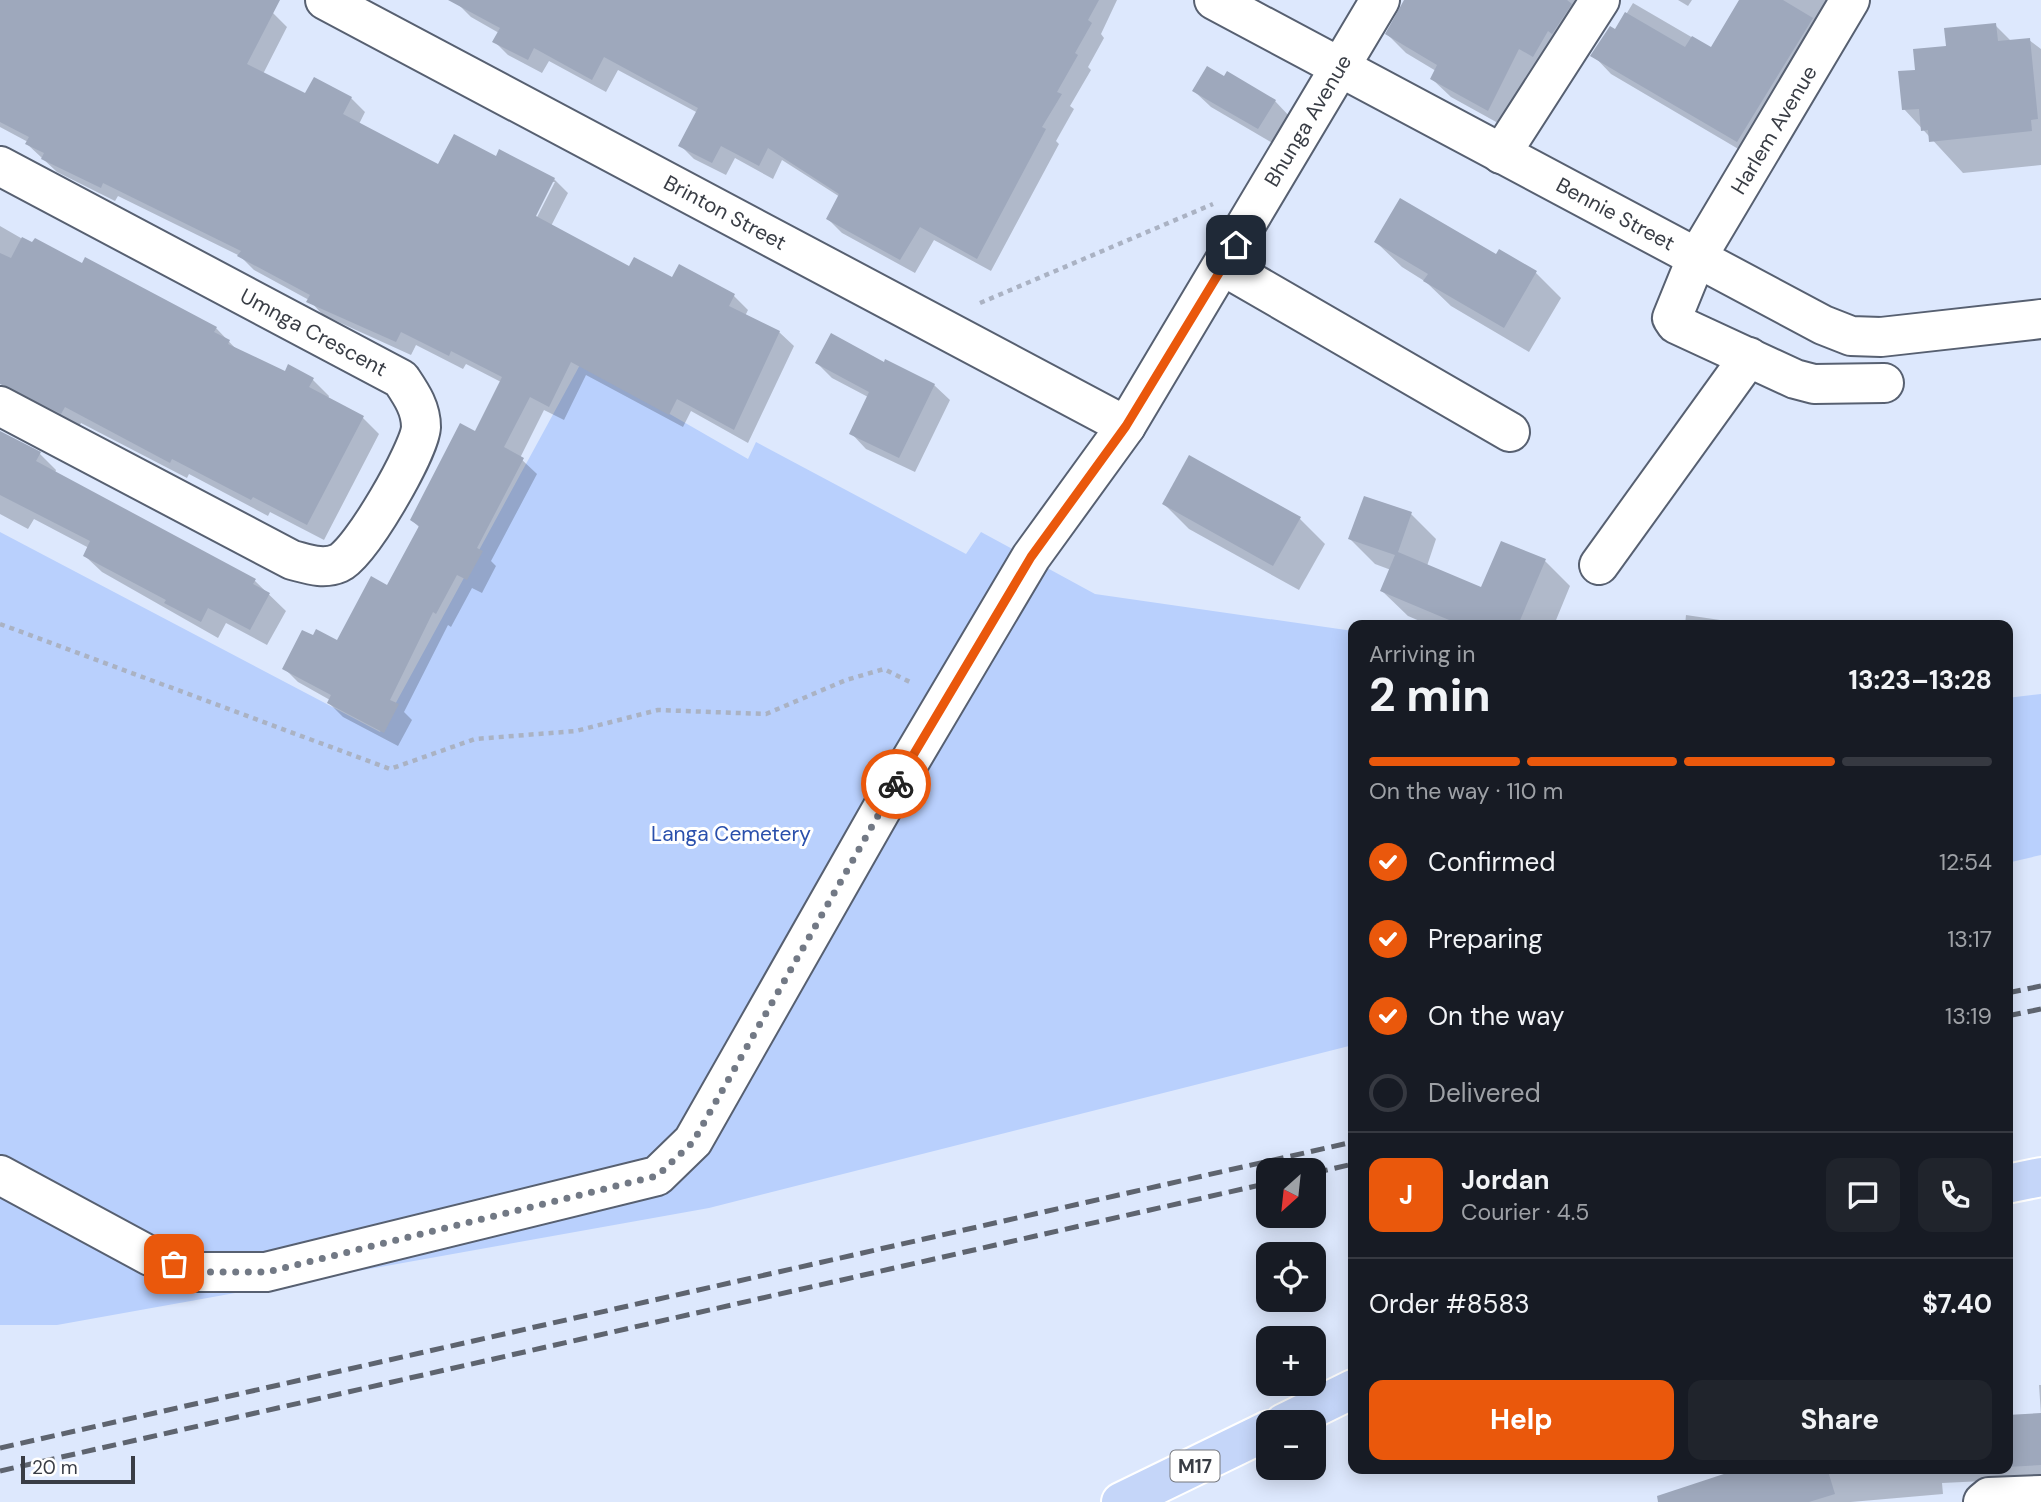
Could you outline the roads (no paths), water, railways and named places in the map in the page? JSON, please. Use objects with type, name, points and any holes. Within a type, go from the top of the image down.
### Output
[{"type":"main road","points":[[2013,1183],[2041,1177]]},
{"type":"main road","points":[[1310,1410],[1348,1391]]},
{"type":"main road","name":"M17","points":[[1121,1502],[1256,1436]]},
{"type":"street","name":"Brinton Street","points":[[325,0],[1126,426]]},
{"type":"street","name":"Bennie Street","points":[[1214,0],[1696,259],[1823,325],[1851,336],[1881,337],[2041,319]]},
{"type":"street","name":"Bhunga Avenue","points":[[0,1175],[150,1256],[198,1272],[267,1272],[657,1176],[693,1142],[1031,557],[1126,426],[1262,203],[1380,0]]},
{"type":"street","points":[[1501,154],[1600,0]]},
{"type":"street","name":"Harlem Avenue","points":[[1749,357],[1676,324],[1672,318],[1696,259],[1850,0]]},
{"type":"street","name":"Umnga Crescent","points":[[0,166],[401,379],[418,404],[421,429],[396,483],[361,544],[341,563],[321,568],[292,560],[0,406]]},
{"type":"street","points":[[1223,267],[1510,432]]},
{"type":"street","points":[[1599,565],[1749,357],[1796,379],[1814,383],[1884,383]]},
{"type":"street","points":[[1983,1502],[1989,1497],[2041,1494]]},
{"type":"railway","points":[[2013,992],[2041,986]]},
{"type":"railway","points":[[2013,1015],[2041,1009]]},
{"type":"railway","points":[[0,1448],[1348,1143]]},
{"type":"railway","points":[[1326,1170],[1348,1165]]},
{"type":"railway","points":[[0,1471],[1256,1186]]},
{"type":"park label","name":"Langa Cemetery","points":[[731,834]]}]
